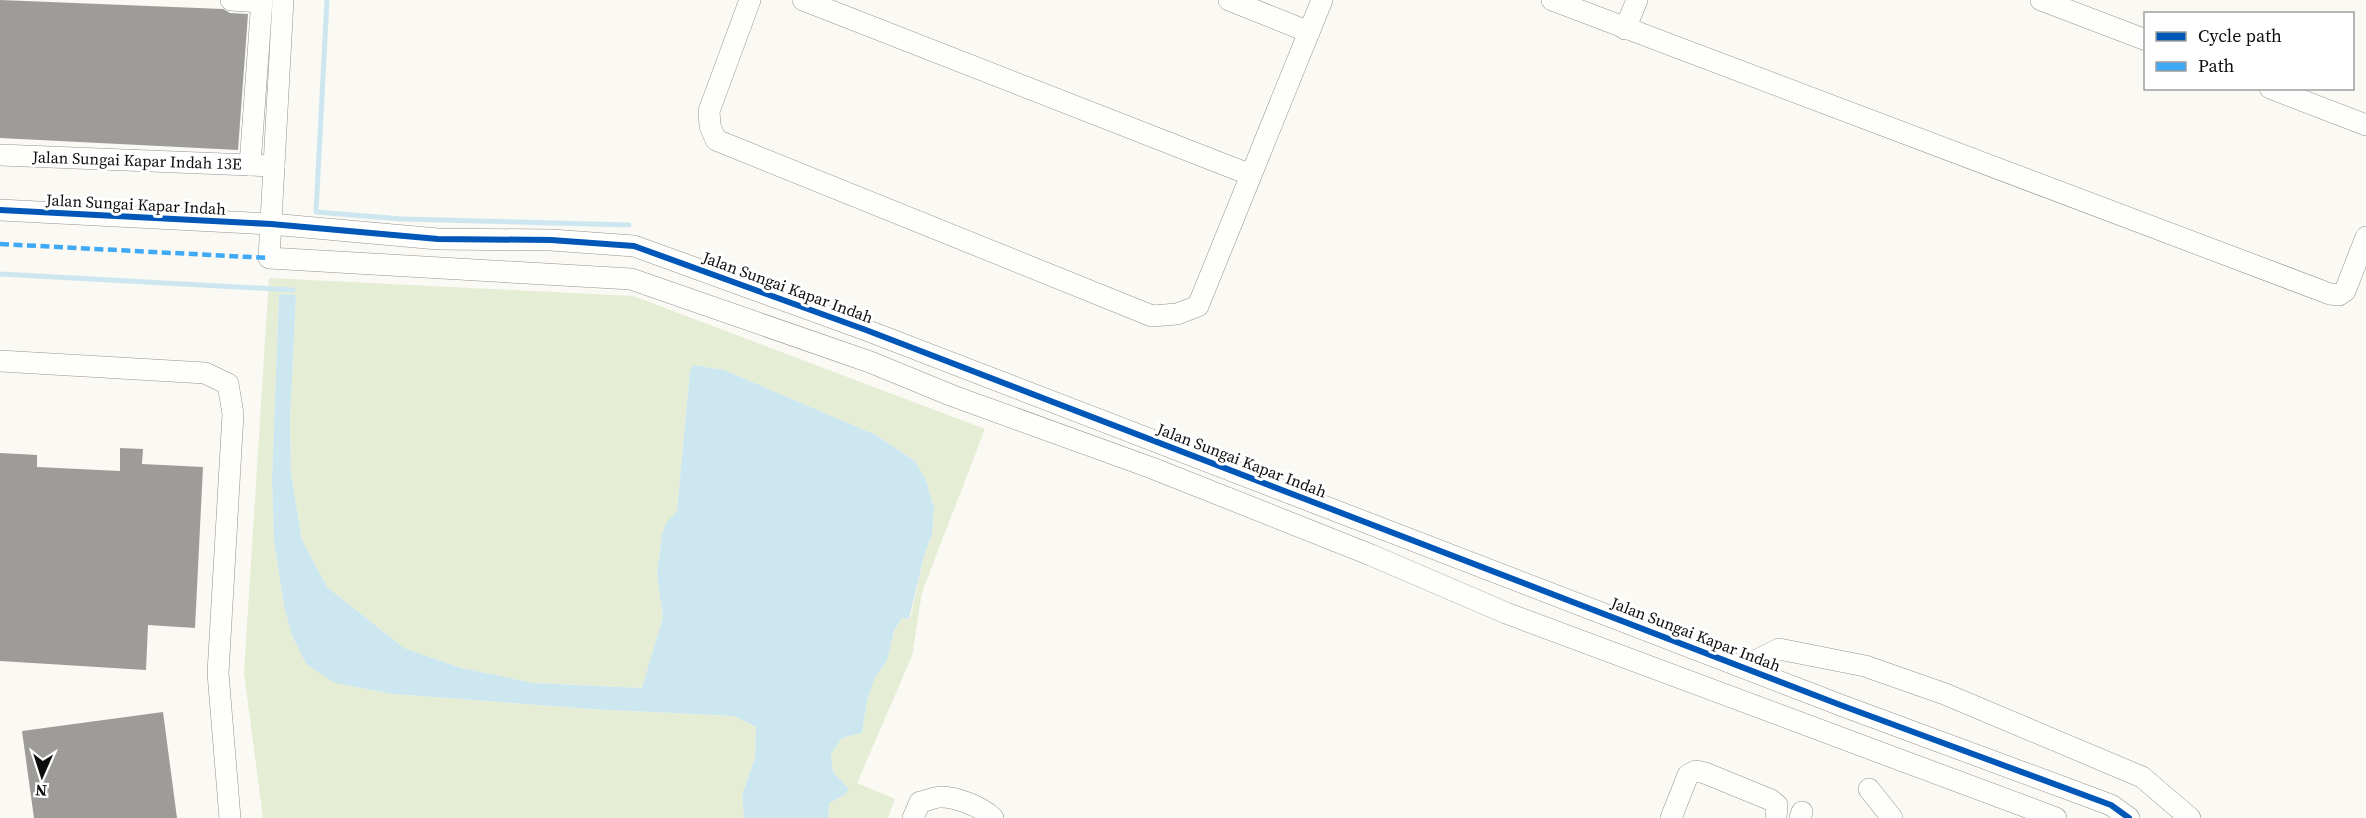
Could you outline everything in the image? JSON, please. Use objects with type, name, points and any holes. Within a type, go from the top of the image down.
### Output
[{"type":"street","points":[[231,0],[262,1],[250,165]]},
{"type":"street","points":[[283,0],[269,258],[632,279],[870,362],[952,396],[1152,468],[1371,555],[1506,613],[2056,818]]},
{"type":"street","points":[[750,0],[709,111],[710,126],[716,140],[1152,316],[1177,314],[1198,306],[1322,0]]},
{"type":"street","points":[[803,0],[1251,175]]},
{"type":"street","points":[[1229,0],[1309,32]]},
{"type":"street","points":[[1552,0],[2330,294],[2339,295],[2345,291],[2366,237]]},
{"type":"street","points":[[1625,29],[1637,0]]},
{"type":"street","points":[[2041,0],[2144,40]]},
{"type":"street","points":[[2275,90],[2366,125]]},
{"type":"street","name":"Jalan Sungai Kapar Indah 13E","points":[[0,155],[274,166]]},
{"type":"street","name":"Jalan Sungai Kapar Indah","points":[[0,210],[271,224],[438,239],[551,240],[634,246],[866,330],[1743,667],[2112,805],[2129,818]]},
{"type":"street","points":[[0,361],[205,372],[228,384],[233,414],[218,673],[230,818]]},
{"type":"street","points":[[1743,667],[1779,649],[1865,666],[1945,694],[2142,777],[2190,818]]},
{"type":"street","points":[[1671,818],[1688,774],[1696,771],[1771,800],[1777,805],[1776,818]]},
{"type":"street","points":[[1869,789],[1892,818]]},
{"type":"street","points":[[913,818],[920,802],[940,797],[956,800],[987,812],[993,818]]},
{"type":"green space","points":[[269,278],[633,296],[985,429],[922,592],[912,656],[857,783],[895,799],[888,818],[828,818],[829,803],[845,795],[833,772],[831,754],[842,738],[862,733],[867,701],[875,677],[887,661],[894,631],[902,618],[910,619],[924,556],[932,534],[934,508],[926,480],[915,461],[876,435],[724,370],[694,365],[690,371],[677,511],[666,523],[662,534],[657,575],[663,617],[642,688],[534,683],[461,668],[404,648],[327,587],[302,540],[291,473],[290,421],[296,295],[279,294],[272,479],[274,541],[284,606],[292,635],[335,683],[393,694],[591,709],[734,716],[756,727],[755,758],[742,795],[744,818],[263,818],[244,673]]},
{"type":"water","points":[[279,294],[296,295],[290,421],[291,473],[302,540],[327,587],[404,648],[461,668],[534,683],[642,688],[663,617],[657,575],[662,534],[666,523],[677,511],[690,371],[694,365],[724,370],[876,435],[915,461],[926,480],[934,508],[932,534],[924,556],[909,619],[902,618],[894,631],[887,661],[875,677],[867,701],[862,733],[842,738],[831,754],[833,772],[849,789],[845,795],[829,803],[828,818],[744,818],[742,795],[755,758],[756,727],[734,716],[591,709],[393,694],[335,683],[306,664],[292,635],[284,606],[274,541],[272,479]]},
{"type":"building","points":[[0,0],[223,9],[230,13],[248,14],[238,150],[0,138]]},
{"type":"building","points":[[120,448],[143,449],[142,464],[203,467],[195,628],[148,625],[146,670],[0,661],[0,453],[37,455],[37,467],[120,471]]},
{"type":"building","points":[[163,712],[177,818],[34,818],[22,731]]},
{"type":"waterway","points":[[327,0],[316,212],[402,219],[629,225]]},
{"type":"waterway","points":[[0,274],[293,290]]},
{"type":"marked path","points":[[0,244],[269,258]]},
{"type":"cycle path","points":[[0,210],[271,224],[438,239],[551,240],[634,246],[866,330],[1843,706],[2111,805],[2129,818]]}]
